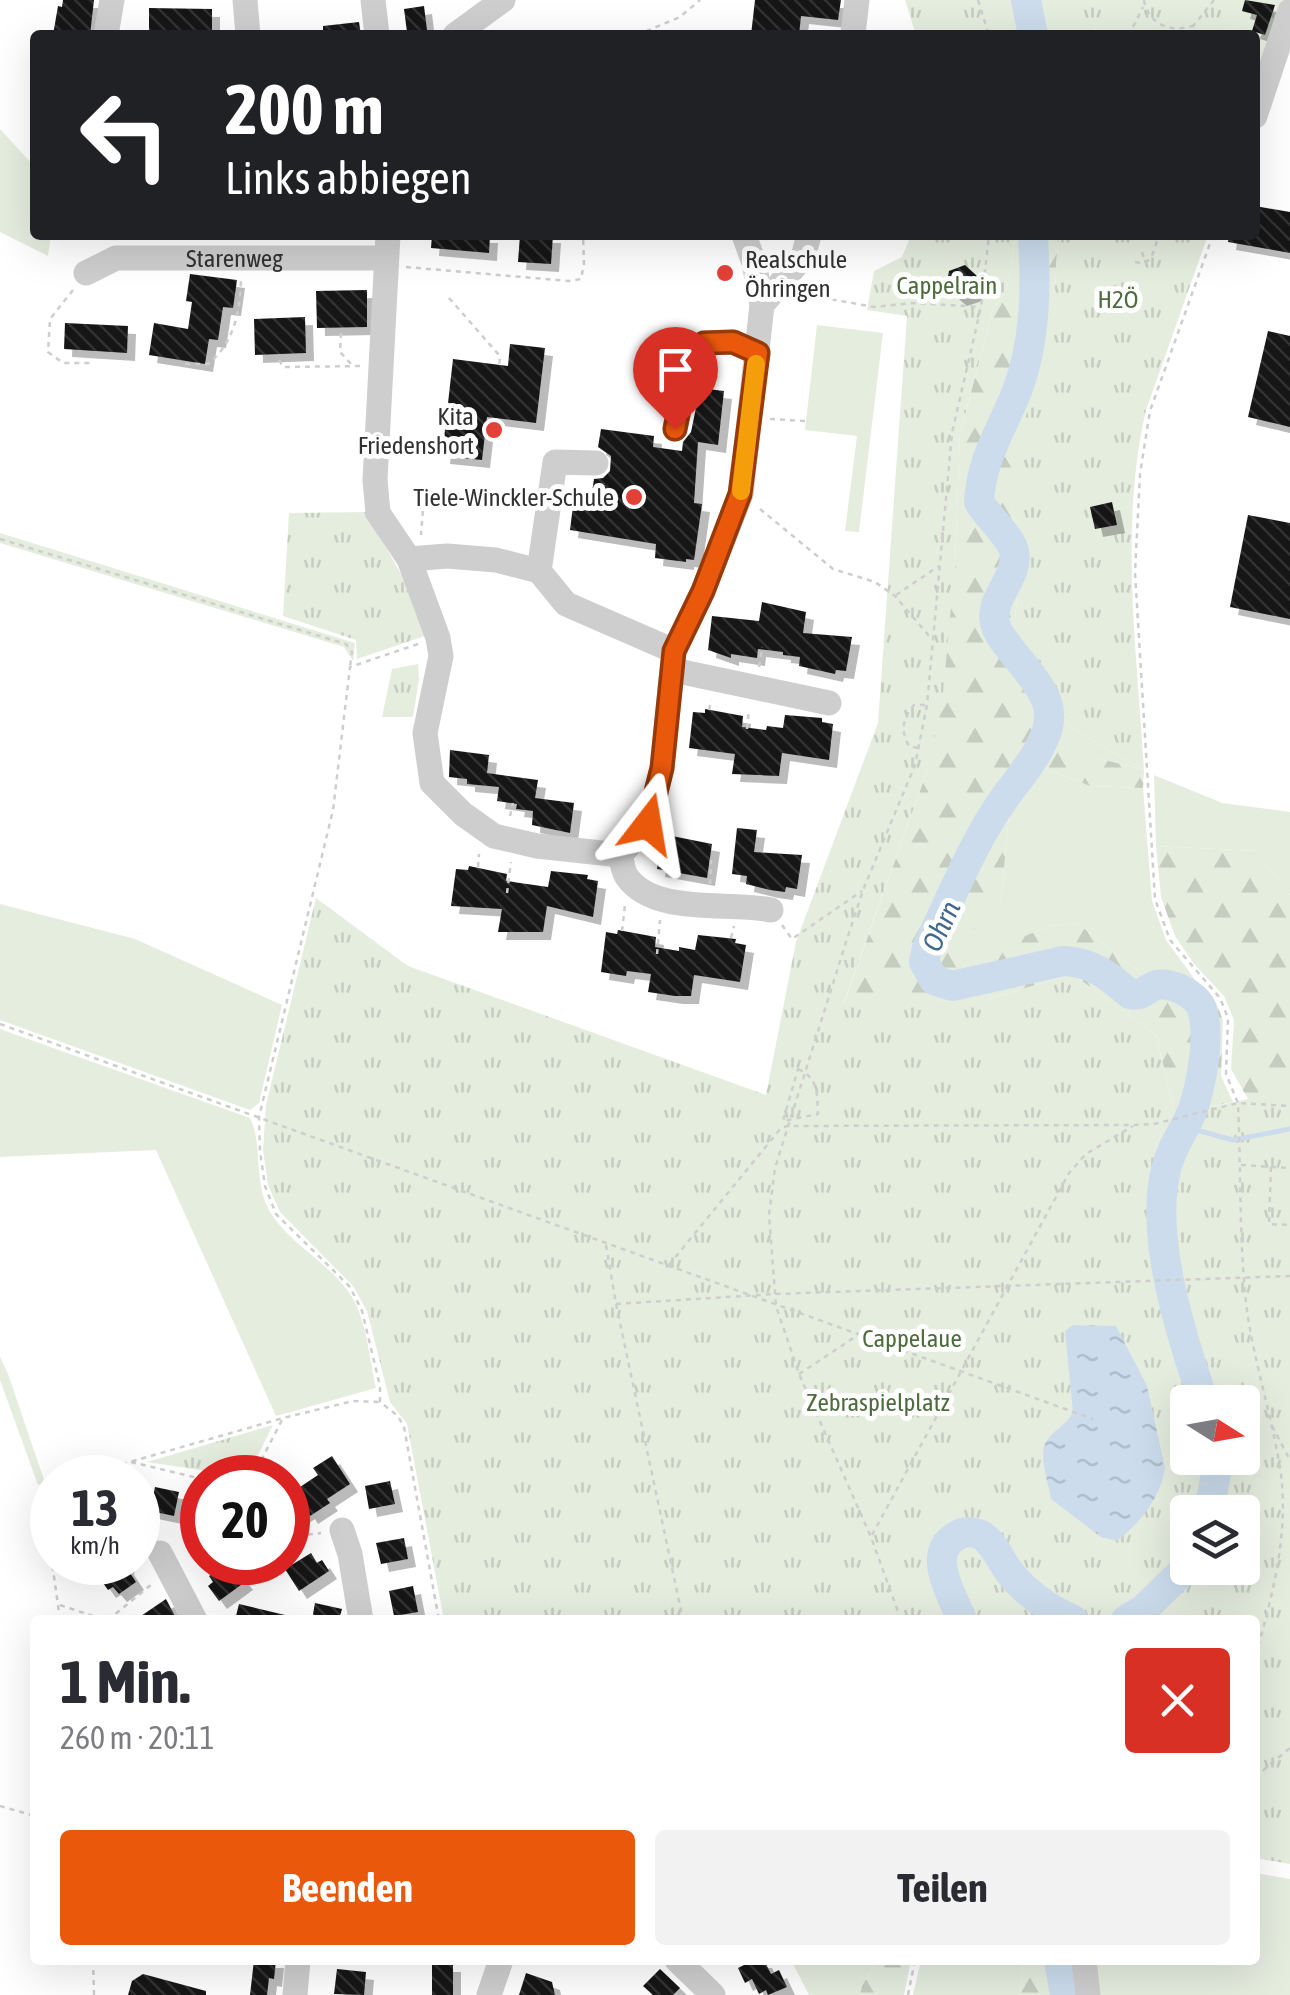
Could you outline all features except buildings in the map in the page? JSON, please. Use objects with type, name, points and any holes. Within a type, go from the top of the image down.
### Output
[{"type":"street","points":[[107,30],[112,0]]},
{"type":"street","points":[[245,0],[248,30]]},
{"type":"street","points":[[373,0],[376,30]]},
{"type":"street","points":[[462,30],[503,0]]},
{"type":"street","points":[[853,30],[857,0]]},
{"type":"street","points":[[1260,101],[1290,12]]},
{"type":"street","points":[[620,854],[648,824],[662,768],[673,660],[740,494],[762,306],[746,240]]},
{"type":"street","points":[[762,306],[803,256],[808,240]]},
{"type":"street","points":[[386,254],[375,480],[378,514],[414,559],[438,638],[441,656],[425,734],[432,784],[463,814],[494,836],[620,854]]},
{"type":"street","name":"Starenweg","points":[[86,273],[116,258],[386,254]]},
{"type":"street","points":[[675,429],[689,360],[704,343],[733,342],[758,353]]},
{"type":"street","points":[[539,571],[555,462],[596,463]]},
{"type":"street","points":[[414,559],[447,556],[496,560],[539,571],[566,604],[673,660],[829,702]]},
{"type":"street","points":[[620,854],[625,876],[648,894],[695,906],[745,904],[771,910]]},
{"type":"street","points":[[342,1530],[360,1615]]},
{"type":"street","points":[[164,1561],[192,1615]]},
{"type":"street","points":[[295,1995],[298,1965]]},
{"type":"street","points":[[489,1995],[499,1965]]},
{"type":"street","points":[[682,1965],[703,1992]]},
{"type":"street","points":[[1085,1965],[1088,1995]]},
{"type":"path","points":[[649,30],[680,17],[700,0]]},
{"type":"path","points":[[978,0],[987,30]]},
{"type":"path","points":[[1133,28],[1144,0]]},
{"type":"path","points":[[1189,30],[1214,0]]},
{"type":"path","points":[[1144,6],[1160,25],[1181,30],[1192,26]]},
{"type":"path","points":[[386,254],[400,266],[581,279],[582,240]]},
{"type":"path","points":[[899,1615],[871,1537],[799,1374],[776,1306],[768,1215],[787,1126],[863,890],[915,765],[927,705],[952,434],[981,307],[988,240]]},
{"type":"path","points":[[1134,262],[1151,260],[1158,240]]},
{"type":"path","points":[[1211,240],[1143,440],[1135,572],[1155,899],[1170,940],[1220,998],[1228,1018],[1226,1074],[1238,1103],[1245,1278],[1255,1363],[1280,1471],[1283,1517],[1277,1570],[1260,1638]]},
{"type":"path","points":[[1142,252],[1146,263]]},
{"type":"path","points":[[185,364],[208,364],[227,345],[240,309],[242,259]]},
{"type":"path","points":[[86,273],[50,320],[48,352],[63,363],[94,363]]},
{"type":"path","points":[[532,278],[532,285]]},
{"type":"path","points":[[797,293],[874,306],[913,303],[981,307]]},
{"type":"path","points":[[450,298],[500,356],[499,368]]},
{"type":"path","points":[[341,333],[340,352],[352,366]]},
{"type":"path","points":[[279,360],[283,366],[382,366]]},
{"type":"path","points":[[748,417],[806,421]]},
{"type":"path","points":[[413,494],[423,509],[414,559]]},
{"type":"path","points":[[740,494],[834,568],[875,582],[894,596],[931,638]]},
{"type":"path","points":[[0,538],[346,644],[352,652],[333,810],[259,1117],[265,1186],[276,1214],[350,1287],[366,1326],[380,1402]]},
{"type":"path","points":[[894,596],[940,566]]},
{"type":"path","points":[[350,667],[438,638]]},
{"type":"path","points":[[918,748],[909,746],[904,738],[906,714],[914,705],[927,705]]},
{"type":"path","points":[[507,893],[514,840]]},
{"type":"path","points":[[708,906],[711,860]]},
{"type":"path","points":[[771,910],[792,939],[863,890]]},
{"type":"path","points":[[657,954],[663,898]]},
{"type":"path","points":[[0,1024],[1093,1418]]},
{"type":"path","points":[[789,1120],[818,1114],[817,1086],[805,1071]]},
{"type":"path","points":[[668,1266],[781,1128],[787,1126],[1134,1125],[1154,1124],[1238,1103],[1290,1106]]},
{"type":"path","points":[[871,1537],[1070,1173],[1086,1154],[1134,1125]]},
{"type":"path","points":[[1240,1165],[1290,1168]]},
{"type":"path","points":[[1270,1166],[1268,1224],[1290,1225]]},
{"type":"path","points":[[606,1244],[682,1615]]},
{"type":"path","points":[[616,1304],[775,1294],[1290,1276]]},
{"type":"path","points":[[799,1374],[860,1335]]},
{"type":"path","points":[[154,1455],[353,1401],[380,1402],[398,1416],[404,1427],[438,1615]]},
{"type":"path","points":[[264,1455],[283,1418]]},
{"type":"path","points":[[1270,1422],[1290,1460]]},
{"type":"path","points":[[310,1534],[342,1530]]},
{"type":"path","points":[[112,1615],[164,1561]]},
{"type":"path","points":[[55,1585],[59,1615]]},
{"type":"path","points":[[58,1604],[92,1615]]},
{"type":"path","points":[[1260,1773],[1290,1748]]},
{"type":"path","points":[[0,1806],[30,1815]]},
{"type":"path","points":[[93,1965],[96,1995]]},
{"type":"path","points":[[908,1995],[914,1965]]},
{"type":"green space","points":[[905,0],[1286,0],[1260,83],[1260,30],[914,30]]},
{"type":"green space","points":[[0,129],[30,162],[30,240],[50,240],[48,256],[0,232]]},
{"type":"green space","name":"Cappelaue","points":[[909,240],[1015,240],[1007,288],[992,312],[960,434],[955,564],[942,704],[927,771],[844,1002],[983,1001],[1072,974],[1156,1035],[1175,1115],[1248,1099],[1290,1099],[1290,1864],[1260,1859],[1260,1615],[443,1615],[407,1424],[390,1402],[367,1311],[353,1286],[280,1212],[268,1185],[263,1150],[266,1105],[316,898],[408,966],[766,1095],[796,942],[878,723],[907,316],[867,310],[874,271],[902,257]]},
{"type":"green space","points":[[1015,240],[1058,240],[1055,290],[1012,508],[1021,549],[1014,631],[1054,688],[1068,726],[1054,747],[1144,770],[1143,788],[1090,786],[1041,767],[1009,813],[1001,902],[961,943],[969,957],[1051,926],[1077,923],[1141,973],[1196,981],[1215,1000],[1223,1020],[1221,1076],[1233,1102],[1175,1115],[1156,1035],[1072,974],[983,1001],[844,1003],[927,771],[955,564],[960,434],[992,312],[1007,288]]},
{"type":"green space","name":"H2Ö","points":[[1058,240],[1206,240],[1146,410],[1138,454],[1132,589],[1144,770],[1068,726],[1054,688],[1014,631],[1021,549],[1012,508],[1014,468],[1055,290]]},
{"type":"green space","points":[[817,325],[883,333],[859,532],[845,531],[857,436],[805,430]]},
{"type":"green space","points":[[366,512],[418,604],[428,635],[357,659],[356,640],[283,616],[289,513]]},
{"type":"green space","points":[[0,533],[355,643],[353,661],[344,647],[0,543]]},
{"type":"green space","points":[[418,664],[413,717],[382,717],[392,669]]},
{"type":"green space","points":[[1068,726],[1144,770],[1053,747]]},
{"type":"green space","points":[[1041,767],[1090,786],[1143,788],[1152,901],[1166,940],[1196,981],[1141,973],[1077,923],[1051,926],[968,958],[960,942],[1001,902],[1009,813]]},
{"type":"green space","points":[[1154,775],[1222,803],[1290,812],[1290,895],[1256,851],[1156,846]]},
{"type":"green space","points":[[1156,846],[1256,851],[1290,895],[1290,1099],[1248,1099],[1231,1069],[1234,1020],[1224,996],[1175,936],[1161,897]]},
{"type":"green space","points":[[0,904],[135,939],[282,1005],[259,1103],[250,1110],[0,1020]]},
{"type":"green space","points":[[0,1029],[250,1118],[266,1203],[280,1225],[340,1281],[354,1301],[376,1388],[276,1416],[156,1150],[0,1157]]},
{"type":"green space","points":[[0,1357],[35,1455],[30,1455],[30,1463],[0,1380]]},
{"type":"green space","points":[[273,1425],[258,1455],[180,1455],[180,1467],[160,1464],[160,1458]]},
{"type":"green space","points":[[1260,1874],[1290,1879],[1290,1995],[1092,1995],[1089,1965],[1260,1965]]},
{"type":"green space","points":[[794,1965],[874,1965],[860,1995],[809,1995]]},
{"type":"green space","points":[[874,1965],[910,1965],[904,1995],[860,1995]]},
{"type":"green space","points":[[920,1965],[1023,1965],[1020,1995],[913,1995]]},
{"type":"green space","points":[[1023,1965],[1081,1965],[1084,1995],[1020,1995]]},
{"type":"water","points":[[1073,1325],[1116,1326],[1147,1386],[1165,1468],[1148,1509],[1117,1541],[1101,1537],[1051,1499],[1045,1470],[1046,1442],[1073,1412],[1065,1331]]},
{"type":"waterway","name":"Ohrn","points":[[1026,0],[1032,30]]},
{"type":"waterway","name":"Ohrn","points":[[1033,240],[1034,294],[1028,353],[1017,391],[988,458],[979,502],[1014,551],[1013,569],[996,605],[995,623],[1044,695],[1048,725],[1035,756],[976,845],[924,962],[934,980],[952,986],[1074,962],[1100,971],[1130,994],[1168,985],[1185,991],[1198,1002],[1205,1025],[1202,1074],[1191,1114],[1168,1162],[1162,1225],[1170,1287],[1198,1385]]},
{"type":"waterway","points":[[1185,1127],[1233,1140],[1290,1129]]},
{"type":"waterway","name":"Ohrn","points":[[1212,1495],[1216,1475]]},
{"type":"waterway","name":"Ohrn","points":[[960,1615],[944,1575],[943,1552],[960,1534],[970,1532],[990,1542],[1010,1573],[1031,1594],[1064,1615]]},
{"type":"waterway","name":"Ohrn","points":[[1134,1615],[1170,1584]]},
{"type":"waterway","name":"Ohrn","points":[[1060,1965],[1065,1995]]},
{"type":"slow traffic","points":[[741,491],[756,364]]},
{"type":"place","name":"Realschule Öhringen","points":[[725,273]]},
{"type":"place","name":"Kita Friedenshort","points":[[494,430]]},
{"type":"place","name":"Tiele-Winckler-Schule","points":[[634,497]]},
{"type":"route","points":[[648,824],[662,768],[674,651],[703,591],[740,494],[758,353],[733,342],[704,343],[689,360],[675,429]]},
{"type":"park label","name":"Cappelrain","points":[[947,285]]},
{"type":"park label","name":"Zebraspielplatz","points":[[878,1402]]}]
